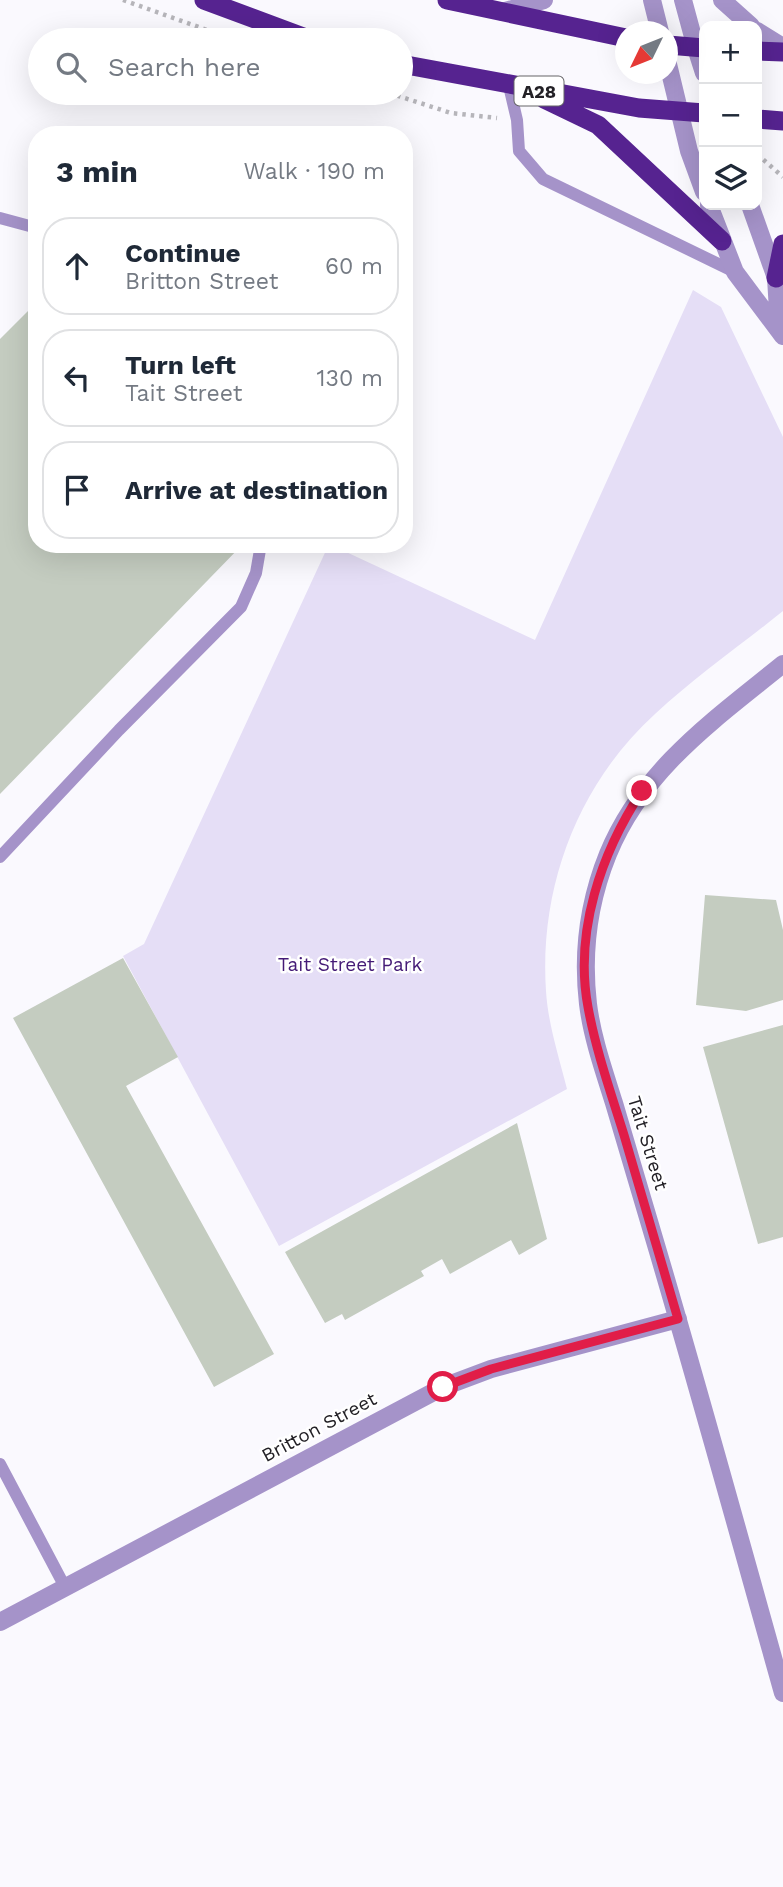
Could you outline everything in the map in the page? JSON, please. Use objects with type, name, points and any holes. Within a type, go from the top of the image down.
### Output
[{"type":"highway","points":[[204,0],[280,28]]},
{"type":"highway","points":[[447,0],[615,36]]},
{"type":"highway","points":[[678,46],[699,48]]},
{"type":"highway","points":[[762,51],[783,50]]},
{"type":"highway","name":"A28","points":[[413,66],[639,108],[699,112]]},
{"type":"highway","points":[[516,87],[598,125],[722,241]]},
{"type":"highway","points":[[762,119],[783,121]]},
{"type":"highway","points":[[776,278],[783,244]]},
{"type":"street","points":[[502,12],[544,0]]},
{"type":"street","points":[[652,0],[657,21]]},
{"type":"street","points":[[683,0],[699,45]]},
{"type":"street","points":[[722,0],[745,21]]},
{"type":"street","points":[[762,35],[783,50]]},
{"type":"street","points":[[672,84],[699,176]]},
{"type":"street","points":[[711,210],[735,272],[781,331]]},
{"type":"street","points":[[752,210],[776,278],[781,331]]},
{"type":"street","name":"Tait Street","points":[[783,664],[692,737],[642,791],[608,854],[589,921],[585,957],[588,1005],[600,1055],[678,1319],[783,1693]]},
{"type":"street","name":"Britton Street","points":[[0,1622],[443,1387],[491,1369],[678,1319]]},
{"type":"lane","points":[[516,87],[519,151],[543,179],[735,272]]},
{"type":"lane","points":[[0,218],[28,226]]},
{"type":"lane","points":[[0,857],[241,607],[256,573],[259,553]]},
{"type":"lane","points":[[0,1464],[65,1587]]},
{"type":"path","points":[[123,0],[201,28]]},
{"type":"path","points":[[762,158],[783,177]]},
{"type":"green space","name":"Tait Street Park","points":[[693,290],[721,307],[783,437],[783,611],[686,687],[628,742],[604,772],[569,840],[557,876],[549,914],[546,952],[549,1016],[567,1089],[279,1246],[123,956],[144,944],[325,553],[348,553],[535,640]]},
{"type":"building","points":[[28,311],[28,553],[234,553],[0,794],[0,339]]},
{"type":"building","points":[[705,895],[776,900],[783,930],[783,1000],[746,1011],[696,1005]]},
{"type":"building","points":[[123,958],[178,1057],[126,1086],[274,1354],[214,1387],[13,1018]]},
{"type":"building","points":[[783,1025],[783,1237],[758,1244],[703,1047]]},
{"type":"building","points":[[517,1123],[547,1239],[519,1255],[511,1240],[450,1274],[442,1259],[421,1271],[424,1276],[345,1320],[342,1314],[325,1323],[285,1252]]},
{"type":"route","points":[[443,1387],[491,1369],[678,1319],[600,1055],[588,1005],[585,957],[589,921],[599,879],[621,827],[642,791]]}]
